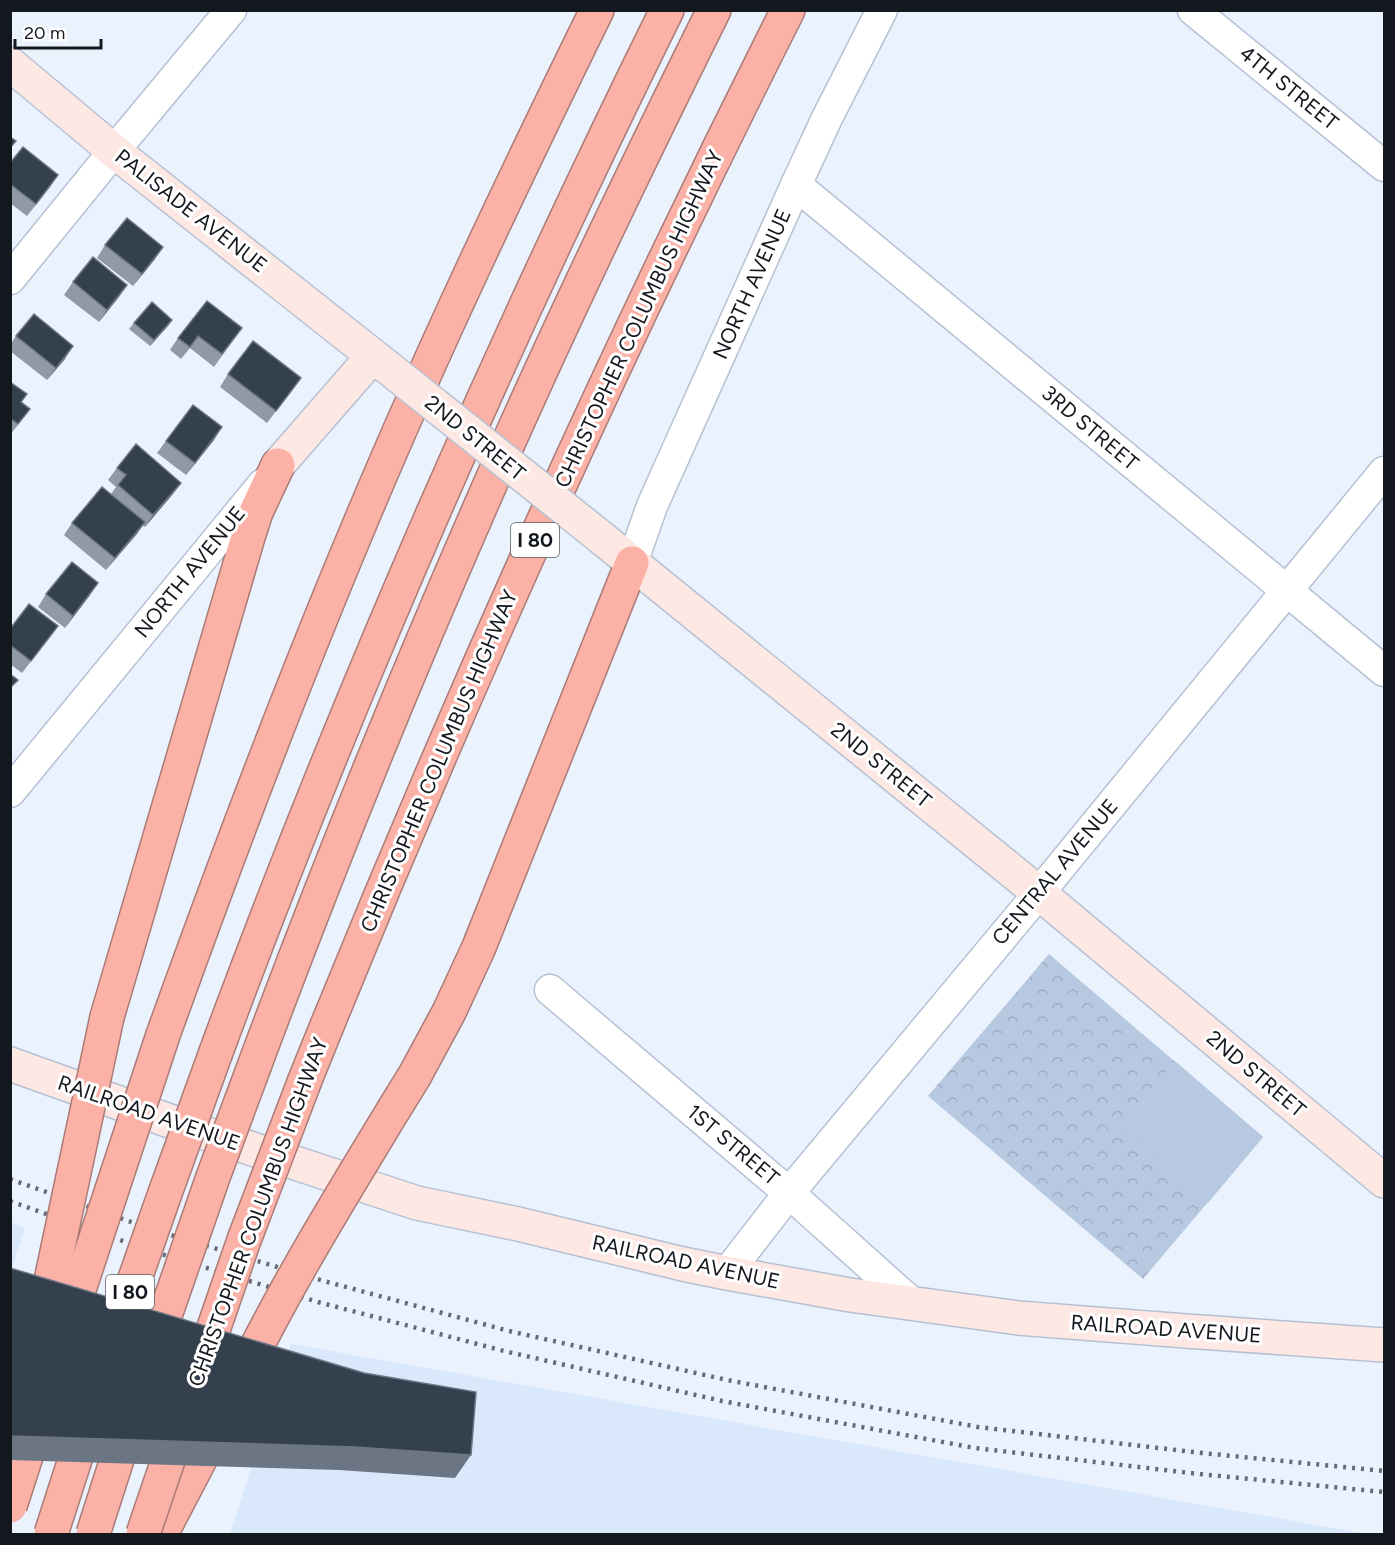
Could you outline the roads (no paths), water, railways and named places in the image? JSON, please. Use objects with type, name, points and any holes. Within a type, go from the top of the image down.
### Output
[{"type":"highway","name":"I 80","points":[[278,465],[256,512],[248,537],[107,1017],[46,1357],[102,1218],[163,1035],[244,813],[358,527],[441,340],[597,10]]},
{"type":"highway","name":"I 80","points":[[51,1534],[101,1378],[167,1186],[310,805],[417,549],[476,416],[607,131],[667,10]]},
{"type":"highway","name":"I 80","points":[[93,1534],[213,1177],[334,858],[485,496],[619,206],[714,10]]},
{"type":"highway","name":"CHRISTOPHER COLUMBUS HIGHWAY","points":[[143,1534],[244,1239],[304,1080],[421,796],[632,330],[788,10]]},
{"type":"highway","points":[[161,1534],[286,1291],[415,1075],[449,1012],[479,947],[632,563]]},
{"type":"highway","points":[[10,1471],[37,1392],[10,1506]]},
{"type":"main road","name":"PALISADE AVENUE","points":[[10,64],[114,151],[380,361]]},
{"type":"main road","name":"NORTH AVENUE","points":[[278,465],[380,361]]},
{"type":"main road","name":"2ND STREET","points":[[380,361],[1039,893],[1384,1181]]},
{"type":"main road","name":"RAILROAD AVENUE","points":[[10,1064],[192,1129],[417,1203],[727,1273],[850,1295],[1018,1318],[1384,1345]]},
{"type":"street","points":[[10,279],[231,10]]},
{"type":"street","name":"NORTH AVENUE","points":[[632,563],[652,506],[796,185],[882,10]]},
{"type":"street","name":"4TH STREET","points":[[1193,10],[1384,166]]},
{"type":"street","name":"3RD STREET","points":[[796,185],[1384,671]]},
{"type":"street","name":"NORTH AVENUE","points":[[10,792],[278,465]]},
{"type":"street","name":"CENTRAL AVENUE","points":[[727,1273],[789,1193],[1039,893],[1384,472]]},
{"type":"street","name":"1ST STREET","points":[[550,990],[789,1193],[914,1304]]},
{"type":"railway","points":[[10,1179],[154,1230],[324,1281],[509,1331],[727,1380],[978,1427],[1384,1471]]},
{"type":"railway","points":[[10,1201],[148,1250],[318,1302],[504,1351],[722,1401],[975,1448],[1199,1474],[1384,1492]]}]
